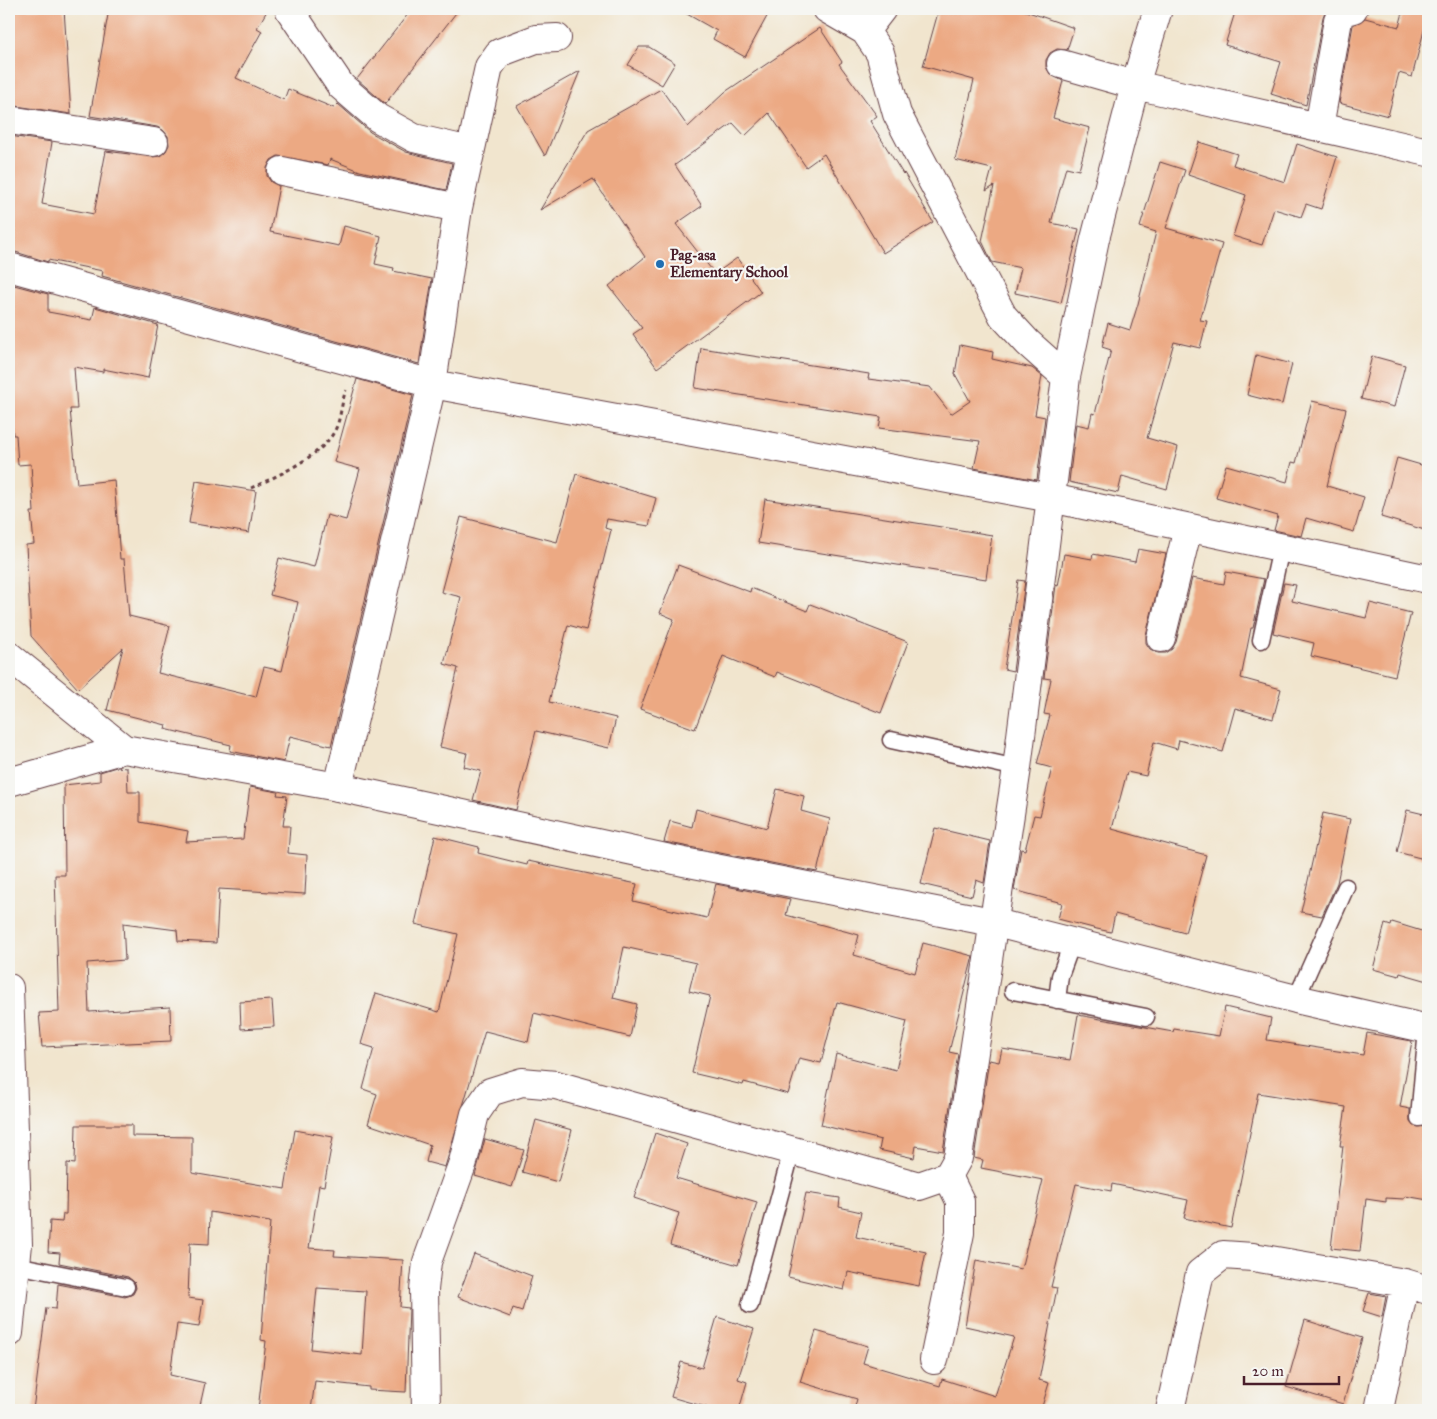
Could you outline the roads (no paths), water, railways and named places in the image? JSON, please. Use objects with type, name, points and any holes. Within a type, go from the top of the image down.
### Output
[{"type":"street","points":[[289,9],[341,86],[378,118],[414,138],[470,152]]},
{"type":"street","points":[[826,9],[865,31],[880,54],[897,114],[1003,316],[1028,343],[1066,377]]},
{"type":"street","points":[[865,31],[882,9]]},
{"type":"street","points":[[426,1410],[424,1290],[427,1262],[462,1162],[475,1114],[490,1092],[522,1082],[556,1085],[919,1186],[948,1176],[958,1158],[992,922],[1017,768],[1066,377],[1095,239],[1135,85],[1158,9]]},
{"type":"street","points":[[1320,127],[1338,20],[1342,12],[1354,9]]},
{"type":"street","points":[[338,787],[432,384],[458,208],[489,68],[499,53],[536,40],[557,38]]},
{"type":"street","points":[[1061,64],[1135,85],[1428,152]]},
{"type":"street","points":[[9,120],[154,142]]},
{"type":"street","points":[[282,171],[458,208]]},
{"type":"street","points":[[9,267],[432,384],[1051,498],[1428,579]]},
{"type":"street","points":[[1161,638],[1188,528]]},
{"type":"street","points":[[9,656],[124,749]]},
{"type":"street","points":[[9,782],[124,749],[338,787],[684,862],[992,922],[1296,999],[1428,1029]]},
{"type":"street","points":[[9,988],[18,1244],[9,1334]]},
{"type":"street","points":[[934,1360],[960,1233],[960,1201],[948,1176]]},
{"type":"street","points":[[1170,1410],[1200,1273],[1222,1255],[1253,1257],[1416,1287],[1378,1410]]},
{"type":"lane","points":[[1261,640],[1281,548]]},
{"type":"lane","points":[[891,740],[1017,768]]},
{"type":"lane","points":[[1296,999],[1346,887]]},
{"type":"lane","points":[[1057,1000],[1060,976],[1072,942]]},
{"type":"lane","points":[[1013,991],[1146,1017]]},
{"type":"lane","points":[[1420,1118],[1428,1029]]},
{"type":"lane","points":[[750,1305],[792,1150]]},
{"type":"lane","points":[[16,1265],[126,1287]]},
{"type":"place","name":"Pag-asa Elementary School","points":[[660,264]]}]
